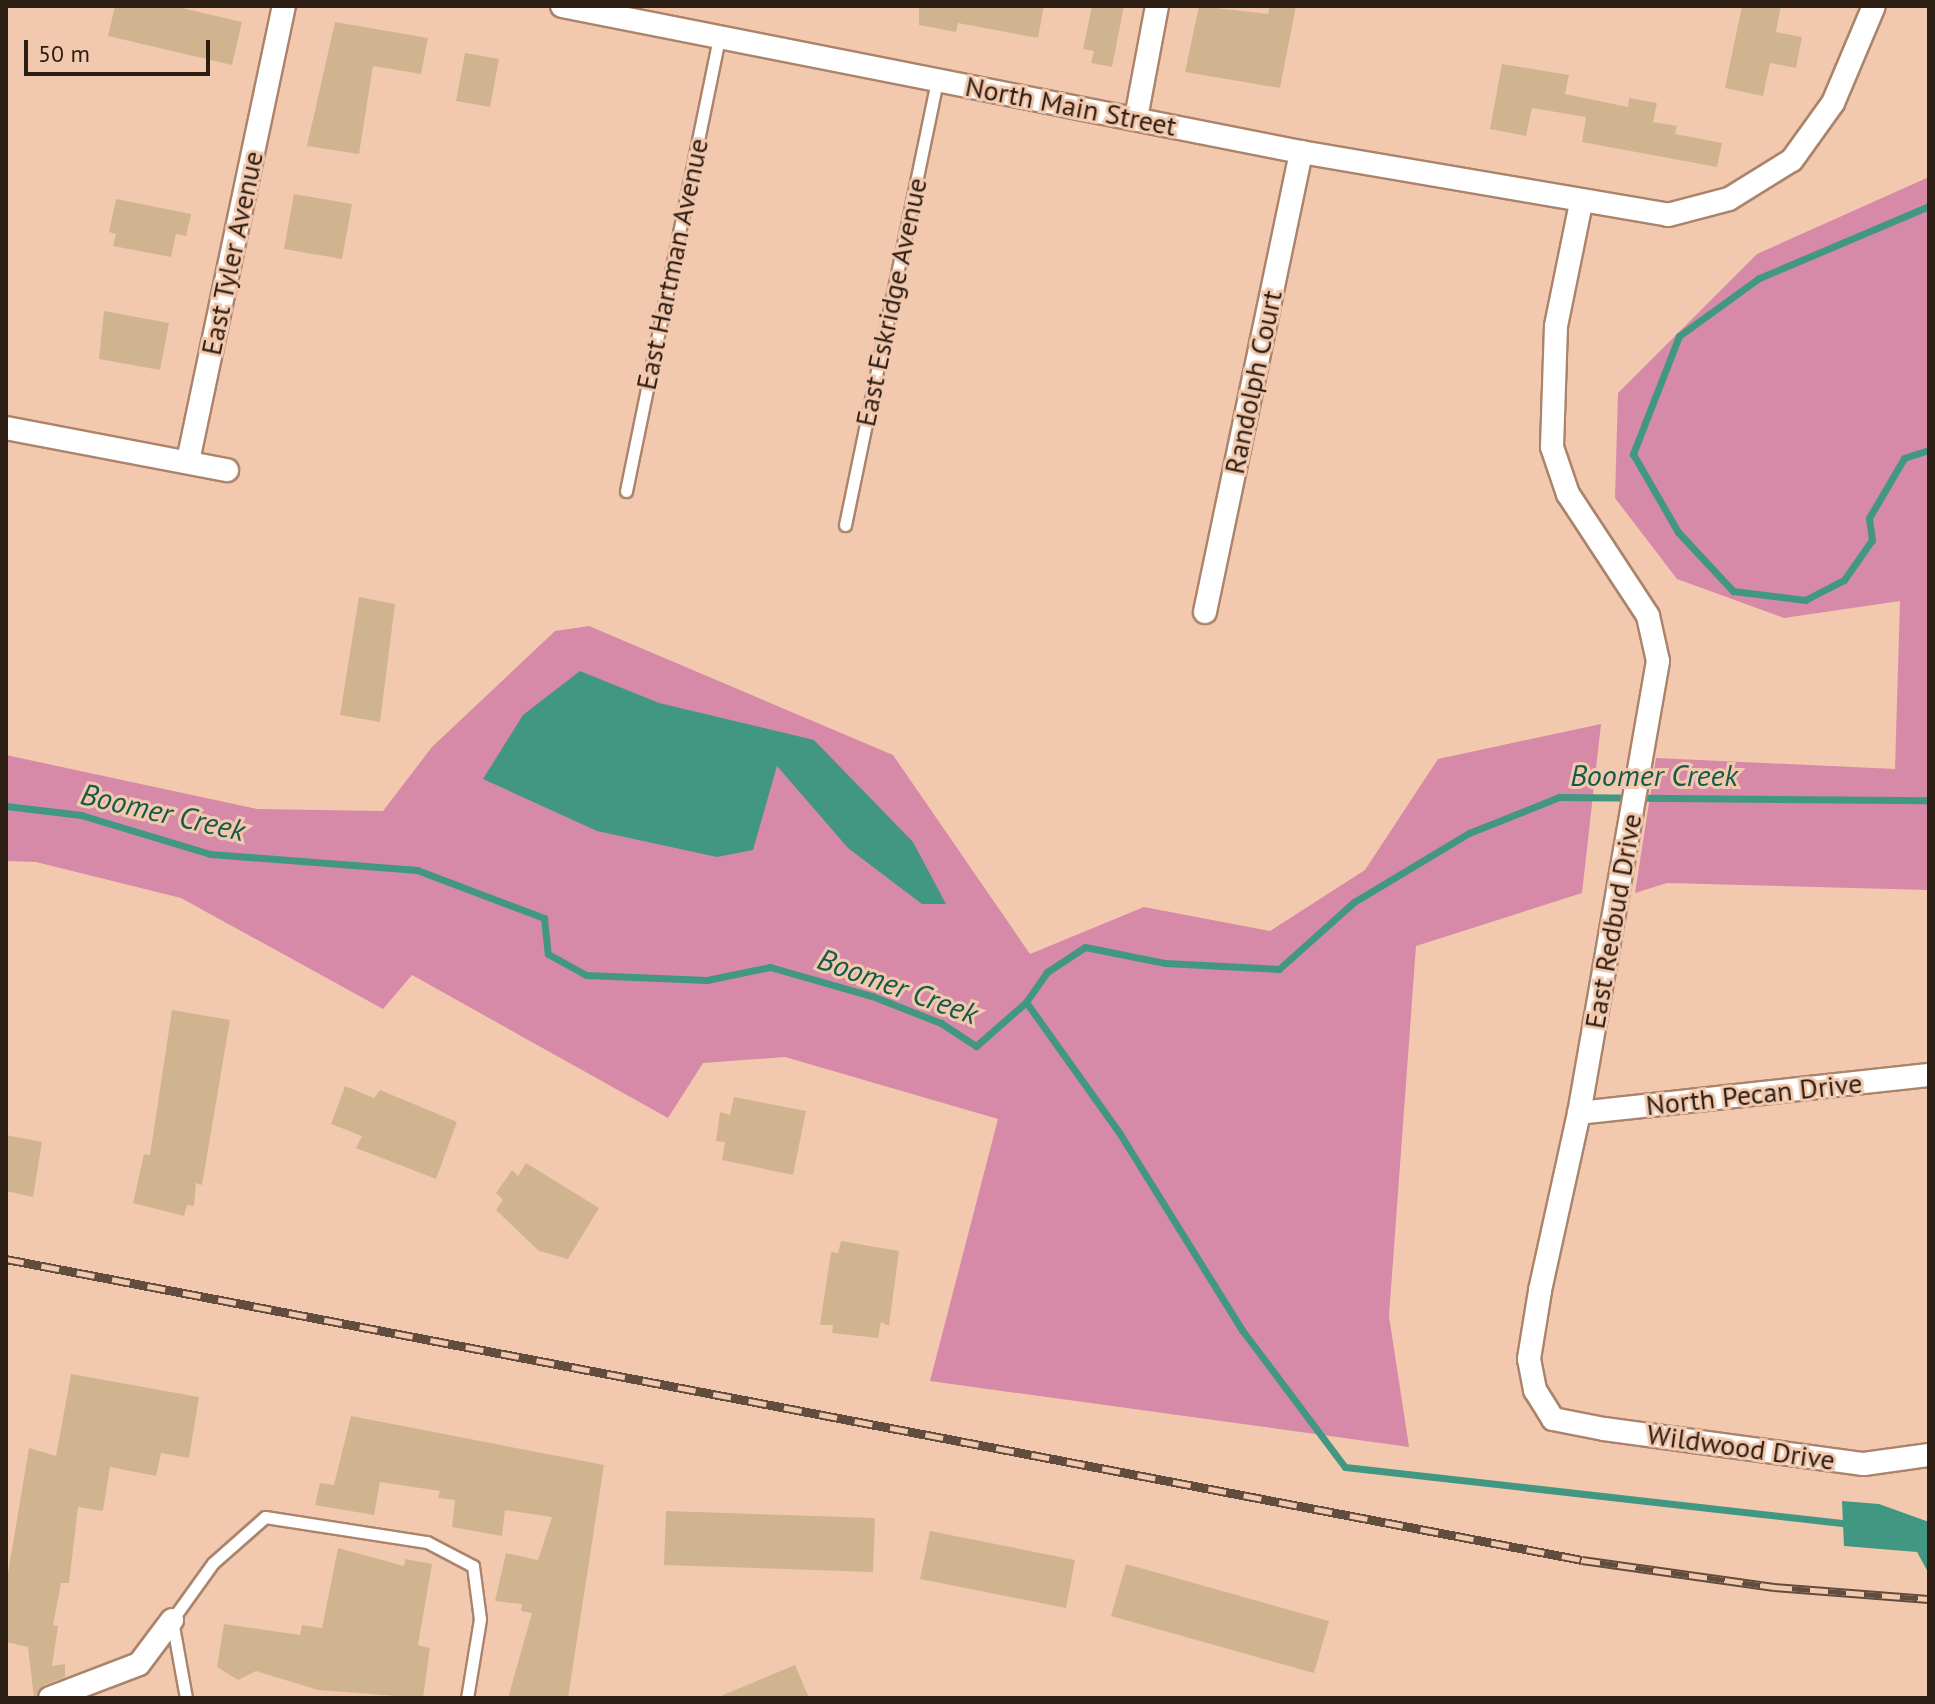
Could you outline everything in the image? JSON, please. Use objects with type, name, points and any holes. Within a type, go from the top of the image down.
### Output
[{"type":"street","name":"East Tyler Avenue","points":[[188,461],[284,6]]},
{"type":"street","name":"North Main Street","points":[[562,6],[634,12],[719,36],[1301,152],[1581,203],[1668,215],[1729,199],[1792,160],[1833,103],[1874,6]]},
{"type":"street","points":[[1136,118],[1157,6]]},
{"type":"street","name":"Randolph Court","points":[[1205,612],[1301,152]]},
{"type":"street","name":"East Redbud Drive","points":[[1553,1419],[1535,1390],[1529,1359],[1579,1113],[1658,661],[1648,616],[1568,494],[1552,447],[1556,326],[1581,203]]},
{"type":"street","points":[[6,428],[227,470]]},
{"type":"street","name":"North Pecan Drive","points":[[1579,1113],[1929,1075]]},
{"type":"street","name":"Wildwood Drive","points":[[1553,1419],[1864,1464],[1929,1455]]},
{"type":"street","points":[[50,1698],[139,1664],[172,1620]]},
{"type":"lane","name":"East Hartman Avenue","points":[[626,491],[719,36]]},
{"type":"lane","name":"East Eskridge Avenue","points":[[845,525],[937,80]]},
{"type":"lane","points":[[186,1698],[172,1620],[213,1563],[265,1517],[427,1542],[473,1566],[480,1619],[467,1698]]},
{"type":"shaded area","points":[[1929,177],[1929,890],[1667,883],[1635,893],[1656,758],[1895,769],[1900,601],[1784,618],[1677,579],[1615,498],[1618,393],[1757,254]]},
{"type":"shaded area","points":[[589,626],[893,755],[1030,954],[1144,907],[1270,931],[1365,870],[1438,759],[1601,724],[1582,893],[1416,946],[1389,1316],[1409,1447],[930,1381],[998,1119],[785,1057],[703,1063],[668,1118],[412,975],[383,1009],[181,898],[36,862],[6,861],[6,755],[257,809],[383,811],[432,747],[555,631]]},
{"type":"water","points":[[580,671],[659,703],[814,740],[913,842],[946,904],[922,904],[848,848],[777,766],[753,850],[717,857],[597,831],[483,779],[523,715]]},
{"type":"water","points":[[1842,1501],[1879,1504],[1929,1522],[1929,1574],[1917,1552],[1844,1546]]},
{"type":"building","points":[[115,6],[173,6],[242,22],[232,65],[108,36]]},
{"type":"building","points":[[919,6],[1044,6],[1038,38],[958,23],[956,32],[919,25]]},
{"type":"building","points":[[1092,6],[1124,6],[1112,67],[1091,63],[1094,51],[1083,49]]},
{"type":"building","points":[[1199,6],[1268,14],[1270,6],[1296,6],[1280,88],[1185,72]]},
{"type":"building","points":[[1742,6],[1781,6],[1776,32],[1802,37],[1796,68],[1770,63],[1763,96],[1725,88]]},
{"type":"building","points":[[335,22],[428,38],[421,74],[373,66],[359,154],[307,146]]},
{"type":"building","points":[[465,53],[499,59],[490,107],[456,101]]},
{"type":"building","points":[[1502,64],[1569,75],[1565,94],[1628,107],[1629,98],[1657,103],[1653,122],[1677,126],[1675,134],[1722,143],[1717,167],[1582,142],[1586,117],[1532,108],[1526,136],[1490,129]]},
{"type":"building","points":[[294,194],[352,204],[342,259],[284,249]]},
{"type":"building","points":[[116,199],[191,214],[186,236],[176,234],[171,257],[113,246],[116,234],[109,232]]},
{"type":"building","points":[[104,311],[169,323],[160,370],[99,359]]},
{"type":"building","points":[[359,597],[395,604],[380,722],[340,715]]},
{"type":"building","points":[[172,1010],[230,1020],[202,1185],[196,1183],[194,1206],[187,1205],[184,1216],[133,1203],[144,1154],[150,1155]]},
{"type":"building","points":[[345,1086],[374,1098],[380,1090],[457,1122],[436,1179],[356,1148],[362,1136],[331,1124]]},
{"type":"building","points":[[734,1097],[806,1111],[793,1175],[722,1160],[725,1142],[716,1141],[720,1112],[730,1115]]},
{"type":"building","points":[[6,1135],[42,1142],[33,1197],[6,1191]]},
{"type":"building","points":[[526,1163],[599,1208],[568,1259],[539,1251],[496,1210],[503,1200],[496,1193],[512,1170],[518,1176]]},
{"type":"building","points":[[841,1241],[899,1251],[889,1326],[881,1322],[878,1338],[832,1333],[833,1325],[820,1325],[831,1252],[838,1253]]},
{"type":"building","points":[[71,1374],[199,1397],[189,1458],[161,1453],[156,1476],[110,1467],[103,1511],[78,1507],[69,1583],[61,1583],[53,1625],[58,1626],[52,1666],[65,1664],[65,1677],[44,1685],[34,1698],[28,1647],[6,1642],[6,1585],[29,1448],[56,1456]]},
{"type":"building","points":[[351,1416],[604,1465],[568,1698],[508,1698],[532,1613],[521,1611],[522,1604],[495,1601],[506,1553],[538,1560],[552,1517],[505,1510],[502,1536],[452,1527],[455,1500],[438,1498],[440,1491],[380,1482],[374,1515],[315,1505],[320,1483],[334,1485]]},
{"type":"building","points":[[666,1511],[875,1518],[873,1572],[664,1565]]},
{"type":"building","points":[[930,1531],[1075,1560],[1066,1608],[920,1579]]},
{"type":"building","points":[[338,1548],[404,1566],[405,1559],[432,1564],[418,1645],[430,1648],[423,1698],[318,1690],[256,1671],[238,1680],[217,1667],[224,1624],[300,1635],[302,1625],[322,1628]]},
{"type":"building","points":[[1126,1564],[1329,1621],[1314,1673],[1111,1616]]},
{"type":"building","points":[[795,1665],[809,1698],[716,1698]]},
{"type":"waterway","name":"Boomer Creek","points":[[1929,206],[1759,278],[1679,336],[1633,454],[1678,532],[1733,591],[1805,600],[1844,580],[1872,540],[1869,518],[1904,458],[1929,450]]},
{"type":"waterway","name":"Boomer Creek","points":[[6,806],[81,815],[210,854],[417,870],[544,918],[548,954],[586,975],[707,980],[770,967],[872,996],[941,1023],[976,1046],[1026,1002],[1047,972],[1085,947],[1165,963],[1279,969],[1354,902],[1469,833],[1559,797],[1929,800]]},
{"type":"waterway","points":[[1026,1002],[1120,1134],[1242,1330],[1345,1467],[1851,1524]]},
{"type":"railway","points":[[6,1259],[1582,1560],[1774,1587],[1929,1599]]}]
